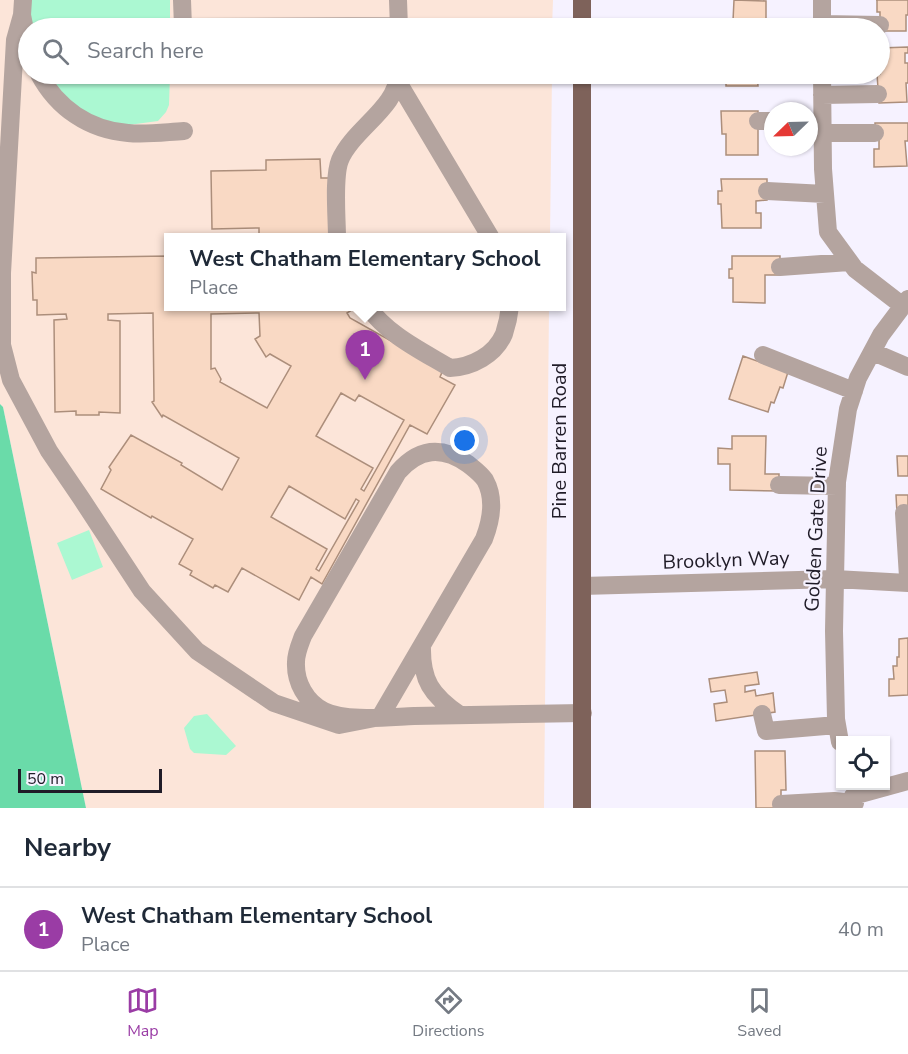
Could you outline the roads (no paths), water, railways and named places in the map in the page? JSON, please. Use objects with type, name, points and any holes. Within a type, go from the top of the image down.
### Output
[{"type":"main road","points":[[582,0],[582,18]]},
{"type":"main road","name":"Pine Barren Road","points":[[582,84],[582,808]]},
{"type":"street","points":[[182,0],[183,18]]},
{"type":"street","points":[[398,0],[399,18]]},
{"type":"street","points":[[822,0],[822,18]]},
{"type":"street","points":[[18,26],[15,40],[2,273],[2,345],[11,380],[49,451],[142,591],[197,651],[274,703],[339,725],[380,717],[484,539],[489,526],[491,511],[486,482],[478,471],[448,453],[427,452],[405,464],[398,472],[303,636],[296,663],[297,677],[302,691],[322,710],[345,717],[380,717],[583,713]]},
{"type":"street","points":[[44,84],[63,106],[79,118],[100,128],[128,133],[184,131]]},
{"type":"street","points":[[337,233],[337,169],[341,158],[346,148],[389,100],[396,84]]},
{"type":"street","points":[[401,84],[488,233]]},
{"type":"street","points":[[822,84],[818,126],[828,232],[855,269],[905,302]]},
{"type":"street","points":[[822,95],[878,94]]},
{"type":"street","points":[[818,126],[875,133]]},
{"type":"street","points":[[767,191],[825,194]]},
{"type":"street","points":[[780,267],[849,262]]},
{"type":"street","name":"Golden Gate Drive","points":[[839,733],[834,631],[837,486],[848,409],[858,378],[882,335],[905,302]]},
{"type":"street","points":[[370,311],[392,333],[450,368],[460,368],[473,364],[494,349],[503,337],[509,311]]},
{"type":"street","points":[[873,352],[908,367]]},
{"type":"street","points":[[763,355],[854,391]]},
{"type":"street","points":[[779,485],[837,486]]},
{"type":"street","points":[[904,513],[908,577]]},
{"type":"street","name":"Brooklyn Way","points":[[582,586],[835,579],[908,583]]},
{"type":"street","points":[[422,644],[423,670],[428,683],[436,696],[460,715]]},
{"type":"street","points":[[762,714],[766,731],[839,733]]},
{"type":"street","points":[[781,804],[853,798],[908,781]]},
{"type":"place","name":"West Chatham Elementary School","points":[[365,380]]}]
